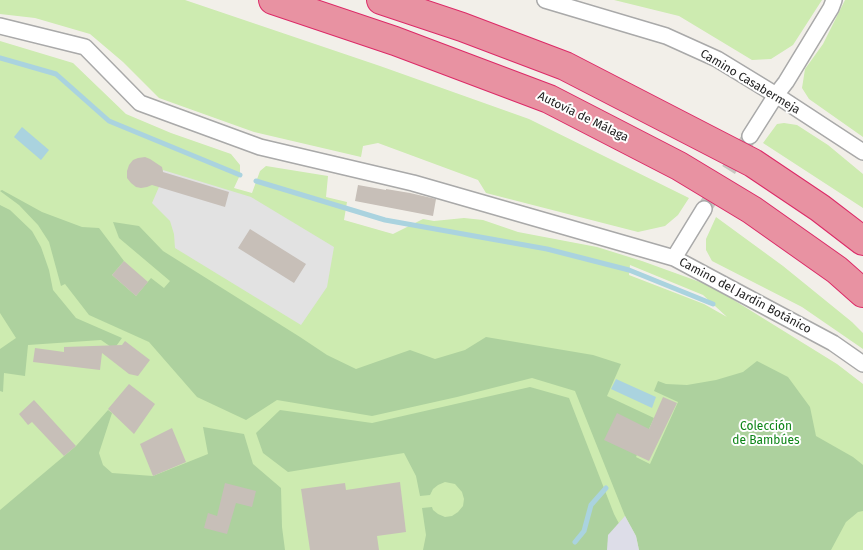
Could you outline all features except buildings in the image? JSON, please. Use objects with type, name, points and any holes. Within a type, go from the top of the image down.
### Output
[{"type":"highway","name":"Autovía de Málaga","points":[[272,0],[395,41],[549,99],[679,166],[752,210],[837,270],[863,293]]},
{"type":"highway","points":[[381,0],[462,27],[564,66],[753,162],[820,208],[863,241]]},
{"type":"street","name":"Camino Casabermeja","points":[[545,0],[666,36],[717,59],[863,152]]},
{"type":"street","points":[[750,136],[786,82],[834,0]]},
{"type":"street","points":[[0,26],[85,47],[140,103],[260,147],[413,183],[674,258]]},
{"type":"street","name":"Camino del Jardín Botánico","points":[[704,209],[674,258],[833,343],[863,364]]},
{"type":"green space","points":[[0,0],[185,0],[529,119],[689,198],[678,215],[665,226],[638,232],[486,193],[478,180],[378,143],[363,146],[361,157],[254,132],[159,98],[123,62],[90,34],[35,18],[0,14]]},
{"type":"green space","points":[[614,0],[822,0],[793,45],[771,59],[752,60],[679,16]]},
{"type":"green space","points":[[845,0],[863,0],[863,137],[809,99],[802,88],[805,69],[823,44]]},
{"type":"green space","name":"Colección de Bambúes","points":[[0,41],[73,63],[126,114],[171,133],[231,154],[240,165],[240,175],[234,188],[252,193],[260,171],[266,166],[328,176],[326,197],[347,202],[344,220],[393,234],[423,219],[434,221],[464,218],[483,220],[518,232],[597,247],[642,261],[711,286],[837,364],[863,384],[863,550],[0,550]],"holes":[[[630,265],[703,295],[727,317],[704,304],[629,275]]]},
{"type":"green space","points":[[777,124],[797,125],[828,145],[863,174],[863,208],[763,143]]},
{"type":"green space","name":"Colección de Bambúes","points":[[2,190],[42,212],[82,227],[99,228],[124,261],[112,275],[136,296],[151,278],[164,288],[170,281],[119,238],[113,222],[139,226],[163,251],[327,355],[356,369],[410,350],[435,359],[465,350],[486,337],[593,355],[621,364],[607,396],[654,418],[636,457],[650,464],[678,402],[654,391],[658,381],[666,384],[687,385],[716,380],[743,372],[757,361],[788,377],[810,407],[816,436],[853,457],[863,465],[863,511],[858,512],[846,522],[831,550],[639,550],[636,536],[625,516],[575,391],[532,378],[372,416],[277,400],[246,420],[197,397],[149,342],[89,315],[65,284],[61,286],[49,242],[38,225],[19,205],[0,191]]},
{"type":"green space","points":[[0,205],[10,210],[32,231],[41,247],[49,270],[53,290],[76,318],[122,338],[114,349],[101,340],[28,345],[25,376],[4,373],[3,392],[0,391],[0,349],[16,338],[0,313]]},
{"type":"green space","points":[[716,217],[783,266],[852,322],[863,333],[863,349],[802,307],[712,261],[706,250],[706,239]]},
{"type":"green space","points":[[530,387],[569,398],[614,514],[631,550],[423,550],[426,535],[422,508],[432,507],[438,514],[445,517],[452,516],[458,512],[463,506],[464,499],[462,492],[455,484],[445,482],[433,489],[430,495],[420,496],[416,476],[404,453],[288,472],[263,453],[256,433],[280,410],[372,423]]},
{"type":"green space","points":[[108,410],[112,413],[99,453],[103,465],[112,473],[153,476],[208,454],[203,427],[244,434],[253,464],[281,488],[282,527],[285,550],[0,550],[0,510],[76,446]]},
{"type":"shaded area","points":[[163,170],[251,197],[334,247],[327,287],[301,325],[175,248],[174,234],[170,221],[152,203],[162,180]]},
{"type":"shaded area","points":[[625,516],[636,536],[639,550],[607,550],[608,535]]},
{"type":"water","points":[[22,127],[49,150],[41,160],[14,137]]},
{"type":"water","points":[[616,379],[656,397],[652,408],[611,389]]},
{"type":"waterway","points":[[0,58],[56,74],[109,121],[240,175]]},
{"type":"waterway","points":[[256,181],[385,220],[547,249],[629,270],[713,304]]},
{"type":"waterway","points":[[575,542],[584,531],[591,505],[606,488]]},
{"type":"tunnel","points":[[704,209],[750,136]]}]
